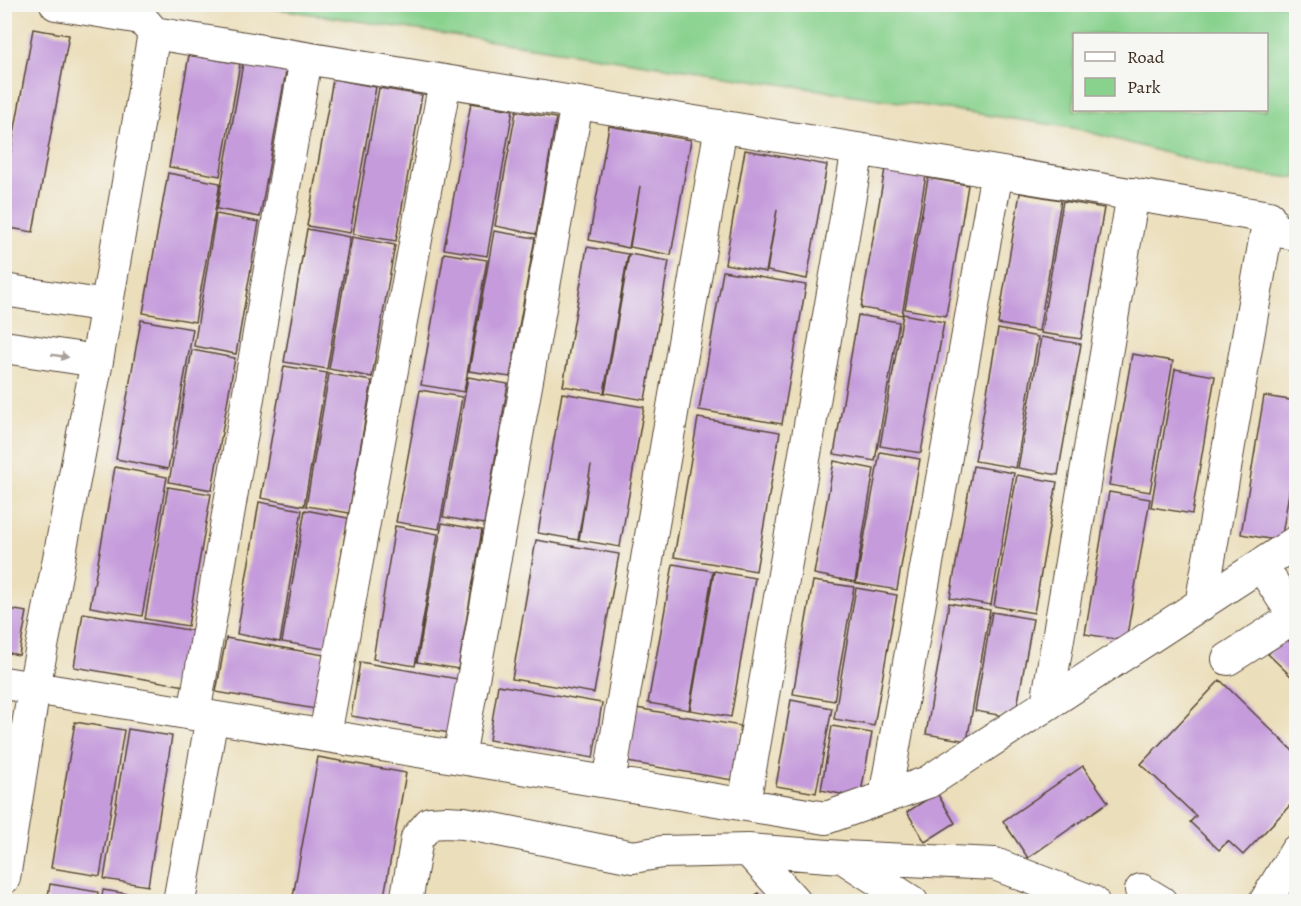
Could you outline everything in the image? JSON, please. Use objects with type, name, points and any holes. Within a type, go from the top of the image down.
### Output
[{"type":"street","points":[[56,4],[141,18],[154,33],[1269,217],[1282,232],[1201,605]]},
{"type":"street","points":[[4,878],[20,685],[97,361],[154,33]]},
{"type":"street","points":[[179,902],[203,715],[306,58]]},
{"type":"street","points":[[325,735],[445,81]]},
{"type":"street","points":[[459,757],[577,102]]},
{"type":"street","points":[[609,782],[721,126]]},
{"type":"street","points":[[744,804],[858,149]]},
{"type":"street","points":[[885,797],[997,172]]},
{"type":"street","points":[[1047,704],[1133,194]]},
{"type":"street","points":[[4,290],[106,306]]},
{"type":"street","points":[[4,347],[97,361]]},
{"type":"street","points":[[20,685],[826,818],[928,782],[1296,542]]},
{"type":"street","points":[[1228,658],[1296,617],[1261,565]]},
{"type":"street","points":[[406,902],[417,838],[430,823],[446,822],[464,823],[633,857],[662,852],[748,850],[994,864],[1094,902]]},
{"type":"street","points":[[748,850],[795,902]]},
{"type":"street","points":[[1265,902],[1296,851]]},
{"type":"street","points":[[842,857],[912,902]]},
{"type":"green space","points":[[251,5],[1296,5],[1296,178],[1236,172],[1074,128]]},
{"type":"building","points":[[33,29],[69,35],[33,232],[4,227],[4,189]]},
{"type":"building","points":[[189,55],[240,64],[220,176],[169,167]]},
{"type":"building","points":[[243,63],[286,71],[260,217],[217,209]]},
{"type":"building","points":[[333,79],[376,87],[350,233],[307,226]]},
{"type":"building","points":[[379,88],[422,95],[396,241],[353,234]]},
{"type":"building","points":[[471,103],[513,110],[487,256],[444,249]]},
{"type":"building","points":[[516,111],[556,118],[536,234],[495,226]]},
{"type":"building","points":[[609,126],[691,140],[671,255],[630,247],[640,186],[629,248],[589,240]]},
{"type":"building","points":[[745,150],[827,165],[807,279],[767,271],[777,210],[766,272],[725,264]]},
{"type":"building","points":[[885,169],[926,175],[902,315],[861,308]]},
{"type":"building","points":[[168,173],[220,183],[195,322],[143,313]]},
{"type":"building","points":[[928,178],[968,185],[946,316],[905,309]]},
{"type":"building","points":[[1020,193],[1061,200],[1039,331],[998,324]]},
{"type":"building","points":[[1063,201],[1104,208],[1081,339],[1041,333]]},
{"type":"building","points":[[216,214],[259,222],[236,354],[194,346]]},
{"type":"building","points":[[307,229],[350,237],[327,369],[284,362]]},
{"type":"building","points":[[494,231],[535,238],[510,377],[469,371]]},
{"type":"building","points":[[352,237],[395,245],[372,377],[329,369]]},
{"type":"building","points":[[587,247],[628,254],[604,393],[563,386]]},
{"type":"building","points":[[444,253],[487,260],[464,392],[421,385]]},
{"type":"building","points":[[629,254],[669,261],[645,400],[605,393]]},
{"type":"building","points":[[723,271],[806,285],[782,424],[699,410]]},
{"type":"building","points":[[903,314],[944,322],[921,453],[880,446]]},
{"type":"building","points":[[858,315],[899,322],[875,461],[834,454]]},
{"type":"building","points":[[141,320],[193,329],[168,469],[116,459]]},
{"type":"building","points":[[998,329],[1038,337],[1016,468],[975,461]]},
{"type":"building","points":[[1041,337],[1081,344],[1058,475],[1018,468]]},
{"type":"building","points":[[192,350],[235,358],[212,490],[169,482]]},
{"type":"building","points":[[1132,354],[1173,361],[1150,492],[1109,485]]},
{"type":"building","points":[[284,366],[327,373],[304,506],[261,498]]},
{"type":"building","points":[[1175,369],[1215,376],[1192,514],[1151,507]]},
{"type":"building","points":[[329,374],[372,381],[349,513],[306,506]]},
{"type":"building","points":[[468,377],[508,384],[484,524],[443,517]]},
{"type":"building","points":[[420,390],[462,397],[439,529],[396,522]]},
{"type":"building","points":[[562,393],[644,407],[620,547],[579,540],[591,465],[578,540],[538,533]]},
{"type":"building","points":[[1264,396],[1296,401],[1296,451],[1281,541],[1241,534]]},
{"type":"building","points":[[698,418],[780,432],[756,571],[674,557]]},
{"type":"building","points":[[880,452],[920,459],[897,590],[856,583]]},
{"type":"building","points":[[834,461],[874,469],[855,582],[814,574]]},
{"type":"building","points":[[973,466],[1014,473],[991,605],[950,598]]},
{"type":"building","points":[[115,467],[167,477],[142,616],[90,607]]},
{"type":"building","points":[[1017,475],[1057,482],[1034,613],[994,606]]},
{"type":"building","points":[[1296,485],[1296,506],[1292,505]]},
{"type":"building","points":[[168,487],[211,494],[188,626],[145,619]]},
{"type":"building","points":[[1109,492],[1150,499],[1126,641],[1085,634]]},
{"type":"building","points":[[259,502],[302,510],[280,642],[237,634]]},
{"type":"building","points":[[305,510],[348,518],[325,649],[282,642]]},
{"type":"building","points":[[442,523],[482,530],[458,669],[417,662]]},
{"type":"building","points":[[395,526],[438,534],[415,666],[373,659]]},
{"type":"building","points":[[536,540],[619,554],[594,693],[512,679]]},
{"type":"building","points":[[673,564],[713,571],[689,710],[648,703]]},
{"type":"building","points":[[714,571],[755,578],[731,717],[690,710]]},
{"type":"building","points":[[813,581],[854,587],[834,701],[793,694]]},
{"type":"building","points":[[856,588],[897,595],[874,726],[834,719]]},
{"type":"building","points":[[949,603],[990,610],[967,741],[926,734]]},
{"type":"building","points":[[4,608],[27,612],[19,655],[4,652]]},
{"type":"building","points":[[992,612],[1033,619],[1015,718],[975,711]]},
{"type":"building","points":[[83,613],[195,631],[185,686],[74,667]]},
{"type":"building","points":[[1285,637],[1296,648],[1296,681],[1268,654]]},
{"type":"building","points":[[226,638],[330,656],[321,710],[216,692]]},
{"type":"building","points":[[360,662],[464,680],[455,734],[351,716]]},
{"type":"building","points":[[1220,680],[1296,754],[1296,799],[1243,855],[1228,841],[1219,850],[1190,822],[1196,816],[1141,764]]},
{"type":"building","points":[[498,685],[602,703],[593,758],[489,740]]},
{"type":"building","points":[[791,700],[832,708],[816,793],[776,786]]},
{"type":"building","points":[[636,708],[741,726],[732,780],[627,762]]},
{"type":"building","points":[[75,722],[124,730],[100,876],[51,868]]},
{"type":"building","points":[[832,726],[872,733],[860,798],[821,790]]},
{"type":"building","points":[[128,729],[172,736],[148,886],[104,879]]},
{"type":"building","points":[[318,757],[406,773],[383,902],[292,902]]},
{"type":"building","points":[[1083,766],[1108,802],[1028,858],[1003,821]]},
{"type":"building","points":[[937,793],[955,823],[925,842],[907,812]]},
{"type":"building","points":[[50,884],[98,892],[97,902],[47,902]]},
{"type":"building","points":[[103,890],[148,897],[147,902],[101,902]]},
{"type":"building","points":[[758,893],[765,902],[749,902]]}]
